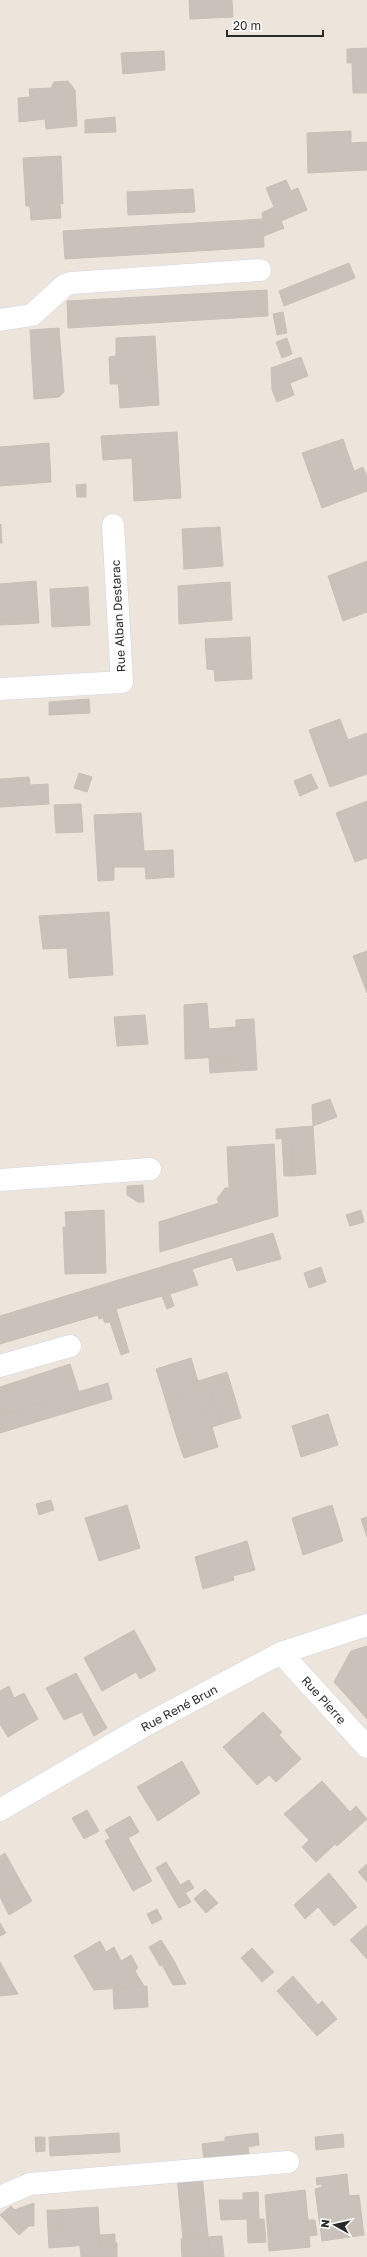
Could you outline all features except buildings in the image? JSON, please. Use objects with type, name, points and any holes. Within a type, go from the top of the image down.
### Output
[{"type":"street","points":[[0,320],[32,315],[65,285],[71,282],[260,270]]},
{"type":"street","name":"Rue Alban Destarac","points":[[0,689],[122,682],[113,525]]},
{"type":"street","points":[[0,1180],[150,1169]]},
{"type":"street","points":[[0,1366],[70,1346]]},
{"type":"street","name":"Rue René Brun","points":[[0,1810],[146,1725],[281,1653],[367,1626]]},
{"type":"street","name":"Rue Pierre","points":[[281,1653],[367,1747]]},
{"type":"street","points":[[0,2197],[30,2184],[288,2162]]}]
